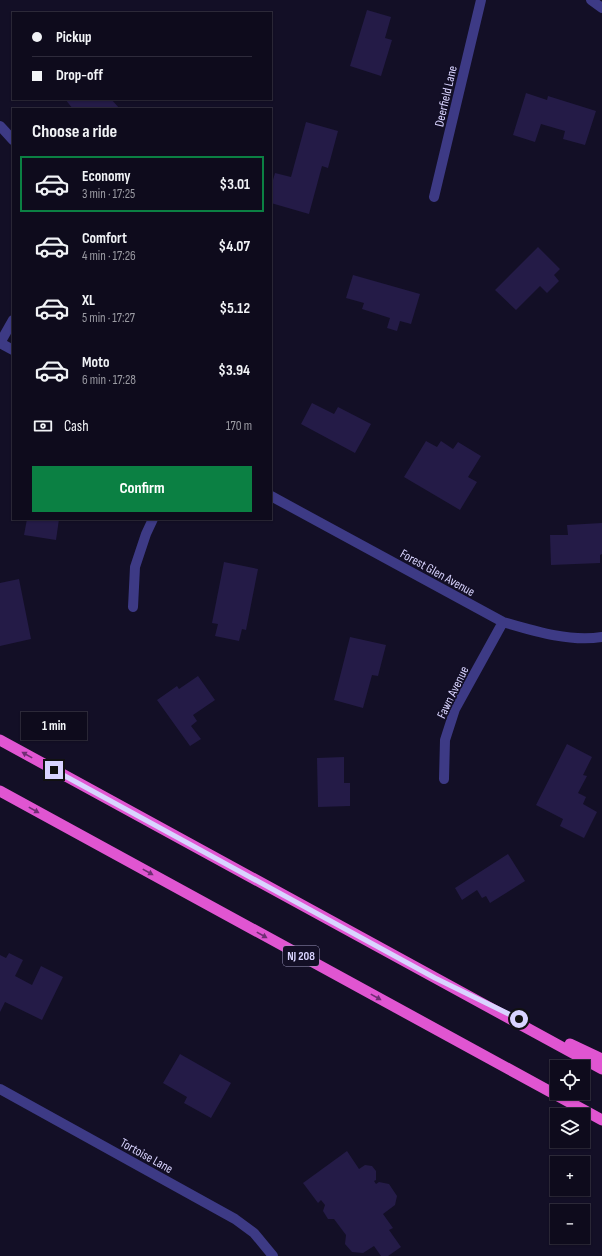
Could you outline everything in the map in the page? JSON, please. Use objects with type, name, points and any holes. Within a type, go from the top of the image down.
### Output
[{"type":"highway","points":[[0,740],[602,1069]]},
{"type":"highway","name":"NJ 208","points":[[0,791],[602,1120]]},
{"type":"highway","points":[[435,978],[602,1059]]},
{"type":"street","name":"Deerfield Lane","points":[[434,197],[481,0]]},
{"type":"street","points":[[591,0],[602,8]]},
{"type":"street","points":[[0,126],[12,139]]},
{"type":"street","points":[[12,322],[0,343],[12,349]]},
{"type":"street","name":"Forest Glen Avenue","points":[[272,497],[503,622],[536,632],[567,637],[602,637]]},
{"type":"street","points":[[133,607],[135,567],[146,534],[153,520]]},
{"type":"street","name":"Fawn Avenue","points":[[444,779],[445,740],[456,709],[503,622]]},
{"type":"street","name":"Tortoise Lane","points":[[0,1089],[236,1218],[254,1233],[273,1256]]},
{"type":"building","points":[[367,10],[391,17],[385,38],[392,40],[381,76],[350,66]]},
{"type":"building","points":[[526,93],[547,100],[548,96],[596,111],[585,145],[563,139],[565,131],[541,124],[535,142],[513,135]]},
{"type":"building","points":[[66,100],[112,100],[119,108],[72,108]]},
{"type":"building","points":[[306,122],[338,131],[328,168],[322,166],[309,214],[272,203],[272,184],[275,173],[291,177]]},
{"type":"building","points":[[538,247],[560,269],[554,275],[559,281],[547,293],[540,286],[516,310],[495,290]]},
{"type":"building","points":[[353,275],[420,294],[411,324],[400,321],[397,331],[387,328],[390,318],[362,309],[364,303],[346,298]]},
{"type":"building","points":[[312,403],[334,414],[338,407],[371,424],[355,453],[301,424]]},
{"type":"building","points":[[426,441],[437,447],[441,441],[453,449],[458,442],[481,456],[468,477],[477,482],[460,510],[404,477]]},
{"type":"building","points":[[27,520],[59,520],[56,540],[24,535]]},
{"type":"building","points":[[602,523],[602,554],[600,555],[600,563],[551,565],[550,535],[568,535],[567,525]]},
{"type":"building","points":[[224,562],[258,569],[246,630],[242,629],[239,641],[215,636],[218,624],[212,623]]},
{"type":"building","points":[[19,579],[31,639],[0,646],[0,583]]},
{"type":"building","points":[[350,637],[386,645],[378,676],[372,675],[363,708],[334,700]]},
{"type":"building","points":[[198,676],[215,700],[193,715],[197,721],[191,726],[201,739],[190,746],[157,700],[177,686],[179,689]]},
{"type":"building","points":[[567,744],[592,757],[583,775],[587,776],[578,793],[586,797],[583,804],[597,812],[584,838],[560,826],[563,819],[536,805]]},
{"type":"building","points":[[344,757],[344,783],[350,783],[350,806],[318,807],[317,758]]},
{"type":"building","points":[[508,854],[525,881],[490,903],[486,896],[482,898],[477,890],[462,900],[455,888]]},
{"type":"building","points":[[9,953],[23,960],[15,976],[32,985],[41,966],[63,977],[42,1020],[5,1002],[0,1012],[0,955],[6,958]]},
{"type":"building","points":[[180,1054],[231,1083],[211,1118],[184,1103],[187,1097],[163,1083]]},
{"type":"building","points":[[347,1151],[359,1169],[365,1165],[372,1166],[376,1171],[376,1180],[374,1181],[376,1184],[379,1182],[389,1184],[397,1196],[395,1205],[383,1214],[393,1228],[389,1230],[401,1247],[388,1256],[381,1256],[374,1246],[363,1253],[352,1252],[345,1244],[346,1235],[334,1219],[328,1219],[323,1211],[325,1205],[321,1200],[318,1203],[303,1183]]},
{"type":"route","points":[[54,770],[435,978],[519,1019]]}]
